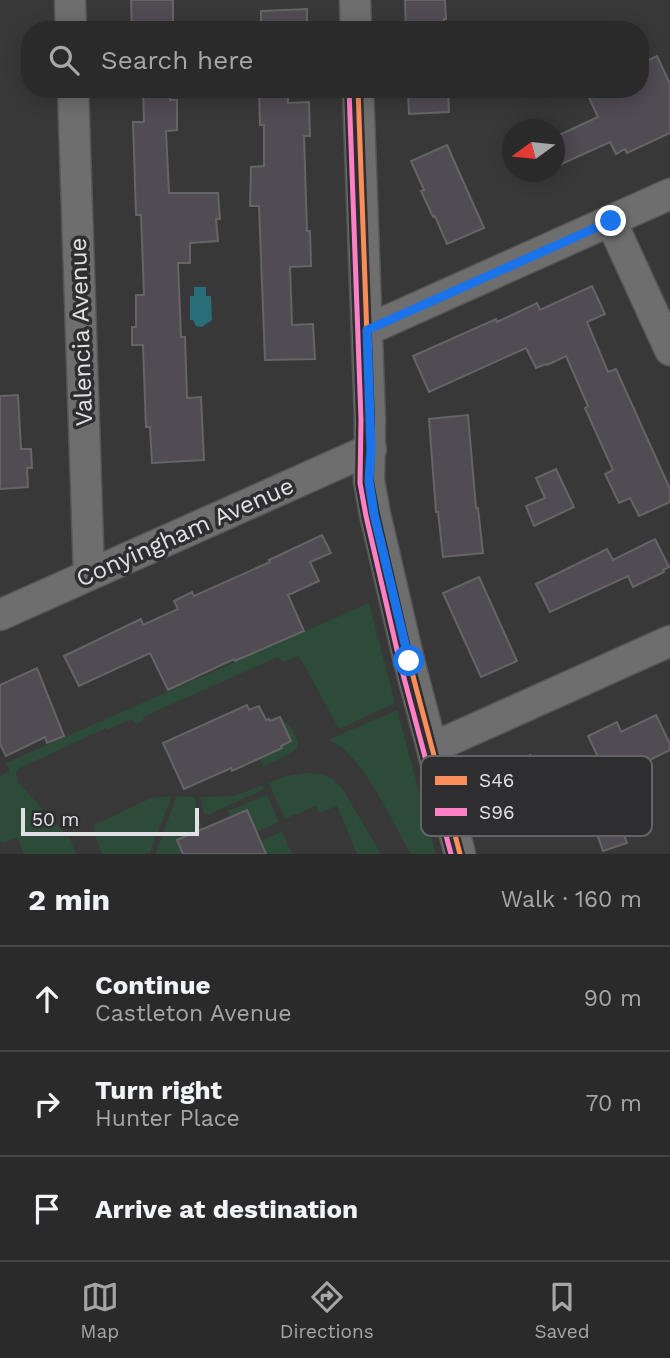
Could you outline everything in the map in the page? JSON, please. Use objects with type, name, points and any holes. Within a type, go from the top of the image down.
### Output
[{"type":"street","points":[[70,0],[71,21]]},
{"type":"street","points":[[355,0],[356,21]]},
{"type":"street","name":"Valencia Avenue","points":[[73,98],[89,575]]},
{"type":"street","points":[[358,98],[371,449],[369,481],[374,514],[434,756]]},
{"type":"street","points":[[367,330],[670,194]]},
{"type":"street","points":[[611,221],[670,350]]},
{"type":"street","name":"Conyingham Avenue","points":[[0,615],[371,449]]},
{"type":"street","points":[[432,748],[670,641]]},
{"type":"street","points":[[455,836],[460,854]]},
{"type":"green space","points":[[369,603],[395,703],[339,729],[299,656],[282,662],[278,657],[145,716],[136,724],[132,719],[107,730],[106,728],[18,769],[18,782],[70,839],[77,854],[24,854],[17,837],[0,842],[0,776],[10,771],[6,763]]},
{"type":"green space","points":[[397,710],[421,799],[421,836],[431,836],[435,854],[411,854],[363,772],[340,746],[328,740]]},
{"type":"green space","points":[[280,717],[295,734],[298,747],[264,766],[260,758],[282,749],[281,746],[291,741]]},
{"type":"green space","points":[[306,773],[331,778],[342,788],[381,854],[357,854],[337,806],[319,813],[316,806],[285,819],[268,783]]},
{"type":"green space","points":[[263,785],[264,789],[210,814],[204,813],[200,797],[234,796]]},
{"type":"green space","points":[[267,795],[279,822],[256,832],[247,810],[230,817],[228,811]]},
{"type":"green space","points":[[172,796],[150,852],[102,854],[93,831],[96,824],[151,798]]},
{"type":"green space","points":[[177,796],[195,797],[197,814],[203,829],[183,854],[155,854]]},
{"type":"green space","points":[[282,831],[292,854],[266,854],[261,841]]},
{"type":"water","points":[[194,287],[206,287],[206,296],[211,296],[212,320],[202,327],[196,326],[193,320],[190,320],[190,296],[194,296]]},
{"type":"building","points":[[131,0],[173,0],[173,21],[132,21]]},
{"type":"building","points":[[405,0],[445,0],[444,21],[406,21]]},
{"type":"building","points":[[307,9],[307,21],[261,21],[261,11]]},
{"type":"building","points":[[657,56],[670,84],[670,133],[627,153],[625,149],[616,154],[610,142],[565,162],[565,132],[598,117],[589,98],[649,98],[649,60]]},
{"type":"building","points":[[143,98],[177,100],[177,130],[166,131],[169,193],[218,193],[218,241],[190,243],[190,263],[178,263],[187,398],[201,397],[204,460],[152,463],[150,427],[146,427],[143,345],[132,345],[132,327],[136,327],[136,295],[144,295],[141,215],[136,215],[133,122],[144,122]]},
{"type":"building","points":[[259,98],[288,98],[288,103],[309,102],[310,136],[304,136],[307,231],[310,231],[311,266],[290,267],[292,325],[313,324],[315,359],[265,360],[259,206],[250,206],[251,167],[264,166],[264,125],[260,125]]},
{"type":"building","points":[[408,98],[448,98],[449,112],[409,114]]},
{"type":"building","points":[[447,145],[484,228],[447,244],[421,191],[424,190],[411,161]]},
{"type":"building","points":[[592,286],[605,314],[587,322],[608,372],[616,369],[670,489],[670,502],[639,516],[630,498],[619,503],[605,474],[613,470],[585,408],[588,406],[566,356],[536,368],[526,348],[429,392],[413,356],[496,319],[497,322],[537,303],[540,310]]},
{"type":"building","points":[[18,395],[21,449],[31,449],[32,468],[27,468],[28,487],[0,489],[0,396]]},
{"type":"building","points":[[468,415],[483,553],[443,557],[436,512],[429,419]]},
{"type":"building","points":[[556,469],[574,507],[534,526],[526,506],[545,498],[536,478]]},
{"type":"building","points":[[322,535],[331,553],[310,562],[319,581],[288,595],[304,631],[235,661],[234,659],[168,690],[150,653],[79,686],[64,656],[141,619],[143,625],[178,609],[174,601],[192,592],[194,596]]},
{"type":"building","points":[[655,539],[669,567],[663,570],[664,572],[633,587],[628,576],[550,612],[536,584],[607,549],[613,560]]},
{"type":"building","points":[[479,577],[517,661],[481,677],[443,593]]},
{"type":"building","points":[[37,668],[64,736],[47,743],[45,737],[6,756],[0,744],[0,685]]},
{"type":"building","points":[[247,705],[249,710],[259,706],[266,720],[280,717],[291,741],[281,746],[282,748],[232,771],[231,768],[184,789],[163,743]]},
{"type":"building","points":[[656,715],[670,744],[670,750],[652,759],[652,756],[598,756],[588,736],[617,722],[621,732]]},
{"type":"building","points":[[247,810],[266,854],[183,854],[177,840]]},
{"type":"building","points":[[598,836],[624,836],[627,843],[603,851]]},
{"type":"transit line","name":"S96","points":[[349,98],[361,420],[360,483],[400,663],[425,756]]},
{"type":"transit line","name":"S46","points":[[358,98],[370,420],[369,481],[409,661],[434,756]]},
{"type":"transit line","name":"S96","points":[[446,836],[451,854]]},
{"type":"transit line","name":"S46","points":[[455,836],[460,854]]},
{"type":"route","points":[[409,661],[374,514],[369,481],[371,449],[367,330],[611,221]]}]
